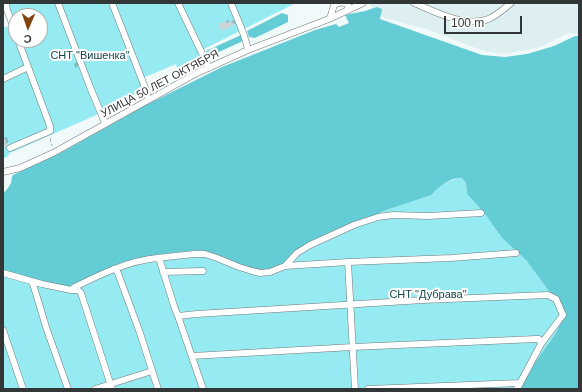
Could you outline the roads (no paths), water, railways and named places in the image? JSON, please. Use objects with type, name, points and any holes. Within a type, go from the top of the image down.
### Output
[{"type":"street","points":[[58,3],[90,87],[106,123]]},
{"type":"street","points":[[112,3],[146,90],[148,100]]},
{"type":"street","points":[[178,3],[209,68]]},
{"type":"street","points":[[231,3],[243,32],[248,50]]},
{"type":"street","points":[[336,15],[338,3]]},
{"type":"street","points":[[329,19],[334,5],[338,3]]},
{"type":"street","points":[[344,3],[349,7],[347,10]]},
{"type":"street","name":"УЛИЦА 50 ЛЕТ ОКТЯБРЯ","points":[[3,172],[20,168],[54,152],[197,73],[248,50],[329,19],[363,3]]},
{"type":"street","points":[[414,3],[454,19],[470,22],[486,20],[499,13],[511,3]]},
{"type":"street","points":[[10,148],[50,130],[50,126],[21,48]]},
{"type":"street","points":[[3,79],[28,67]]},
{"type":"street","points":[[285,266],[297,253],[310,245],[354,225],[378,217],[393,215],[428,216],[480,212]]},
{"type":"street","points":[[71,290],[104,272],[148,259],[194,254],[205,254],[260,273],[270,272],[285,266],[452,258],[516,253]]},
{"type":"street","points":[[157,258],[160,261],[203,389]]},
{"type":"street","points":[[348,262],[355,389]]},
{"type":"street","points":[[114,269],[117,271],[140,333],[158,389]]},
{"type":"street","points":[[163,272],[203,271]]},
{"type":"street","points":[[3,273],[31,281],[71,290],[78,290],[81,293],[112,386]]},
{"type":"street","points":[[31,281],[68,389]]},
{"type":"street","points":[[178,316],[351,304],[548,295],[556,299],[563,315],[541,344],[517,389]]},
{"type":"street","points":[[3,330],[23,389]]},
{"type":"street","points":[[192,356],[536,338],[540,339],[541,344]]},
{"type":"street","points":[[95,389],[112,386],[152,371]]},
{"type":"street","points":[[368,389],[520,383]]},
{"type":"park label","name":"СНТ \"Вишенка\"","points":[[90,56]]},
{"type":"park label","name":"СНТ \"Дубрава\"","points":[[428,295]]}]
